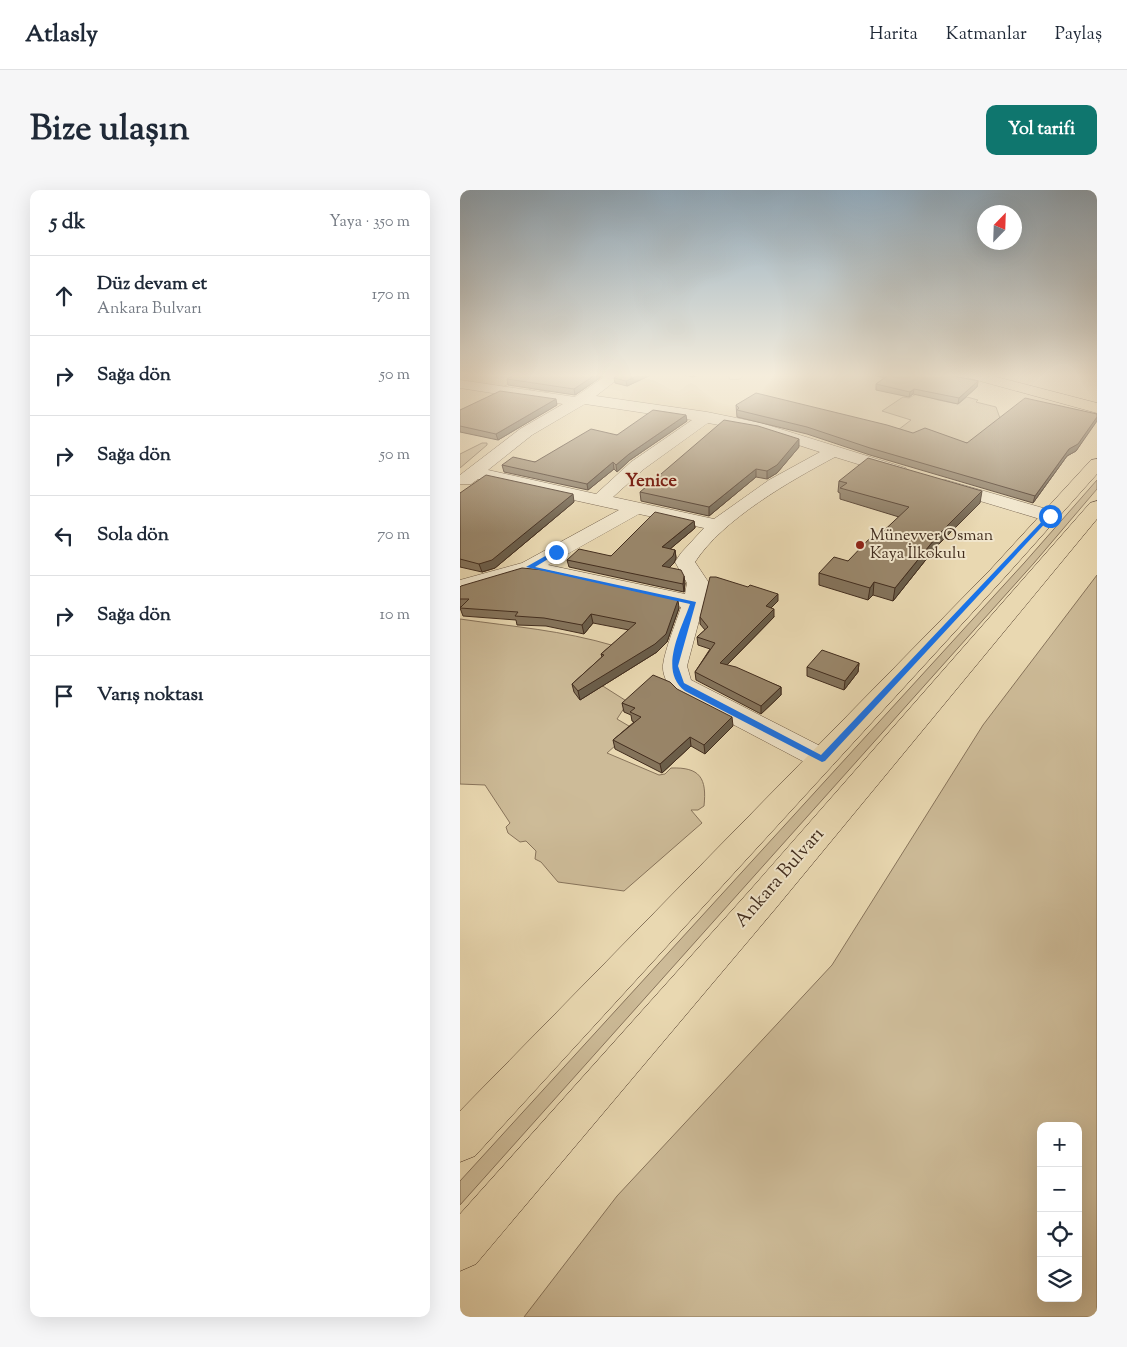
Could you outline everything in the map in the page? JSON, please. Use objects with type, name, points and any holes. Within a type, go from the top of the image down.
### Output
[{"type":"main road","points":[[460,1140],[822,759],[1097,464]]},
{"type":"main road","name":"Ankara Bulvarı","points":[[460,1248],[764,898],[1097,507]]},
{"type":"street","points":[[460,484],[520,436],[534,428]]},
{"type":"street","points":[[600,500],[640,462],[691,428]]},
{"type":"street","points":[[759,428],[1050,516]]},
{"type":"street","points":[[822,759],[688,690],[680,684],[675,666],[698,583],[685,562],[693,551],[719,526],[786,478],[834,451]]},
{"type":"street","points":[[476,473],[719,526]]},
{"type":"street","points":[[460,587],[530,567],[636,508]]},
{"type":"street","points":[[530,567],[694,603]]},
{"type":"shaded area","points":[[901,428],[994,428],[970,450],[898,430]]},
{"type":"shaded area","points":[[482,443],[487,443],[487,445],[460,468],[460,454]]},
{"type":"shaded area","points":[[1097,480],[1097,489],[1034,563],[460,1205],[460,1181],[1025,562]]},
{"type":"shaded area","points":[[1097,575],[1097,1317],[524,1317],[617,1196],[832,965],[983,725]]},
{"type":"shaded area","points":[[460,619],[557,633],[615,646],[587,676],[628,702],[617,719],[634,729],[607,753],[659,775],[665,774],[671,768],[681,768],[695,772],[700,776],[704,788],[704,806],[698,810],[691,810],[702,823],[624,891],[558,882],[541,862],[535,859],[536,851],[526,841],[520,842],[508,833],[506,827],[510,823],[485,785],[460,784]]},
{"type":"building","points":[[467,428],[507,428],[496,434]]},
{"type":"building","points":[[628,428],[668,428],[616,465],[613,462],[587,484],[502,465],[513,457],[535,462],[591,429],[617,435]]},
{"type":"building","points":[[715,428],[763,428],[799,439],[777,465],[767,471],[756,469],[709,507],[640,492]]},
{"type":"building","points":[[809,428],[895,428],[913,433],[925,428],[967,443],[987,428],[1090,428],[1078,444],[1069,449],[1035,496],[870,448]]},
{"type":"building","points":[[868,458],[982,491],[938,535],[895,588],[874,582],[870,588],[819,573],[834,557],[848,561],[872,536],[877,537],[909,507],[840,488],[847,483],[839,481]]},
{"type":"building","points":[[486,475],[573,494],[492,560],[479,564],[460,559],[460,493]]},
{"type":"building","points":[[655,512],[694,521],[662,547],[675,550],[673,556],[662,566],[681,570],[684,576],[683,584],[567,560],[579,549],[611,556]]},
{"type":"building","points":[[522,568],[544,570],[678,600],[666,634],[655,644],[578,691],[572,684],[604,655],[601,654],[636,623],[591,614],[582,625],[544,618],[515,616],[518,612],[460,608],[469,599],[460,599],[461,586]]},
{"type":"building","points":[[710,577],[716,577],[748,587],[750,585],[778,594],[766,606],[774,609],[720,663],[736,667],[781,687],[761,706],[695,672],[715,643],[697,637],[708,627],[700,617]]},
{"type":"building","points":[[822,650],[859,663],[845,681],[807,667]]},
{"type":"building","points":[[653,675],[670,682],[677,689],[732,717],[704,745],[690,737],[660,764],[613,740],[641,717],[630,712],[635,708],[622,703]]},
{"type":"place","name":"Münevver Osman Kaya İlkokulu","points":[[860,545]]},
{"type":"district","name":"Yenice","points":[[651,482]]},
{"type":"route","points":[[556,552],[530,567],[694,603],[677,654],[675,666],[680,684],[688,690],[822,759],[1050,516]]}]
